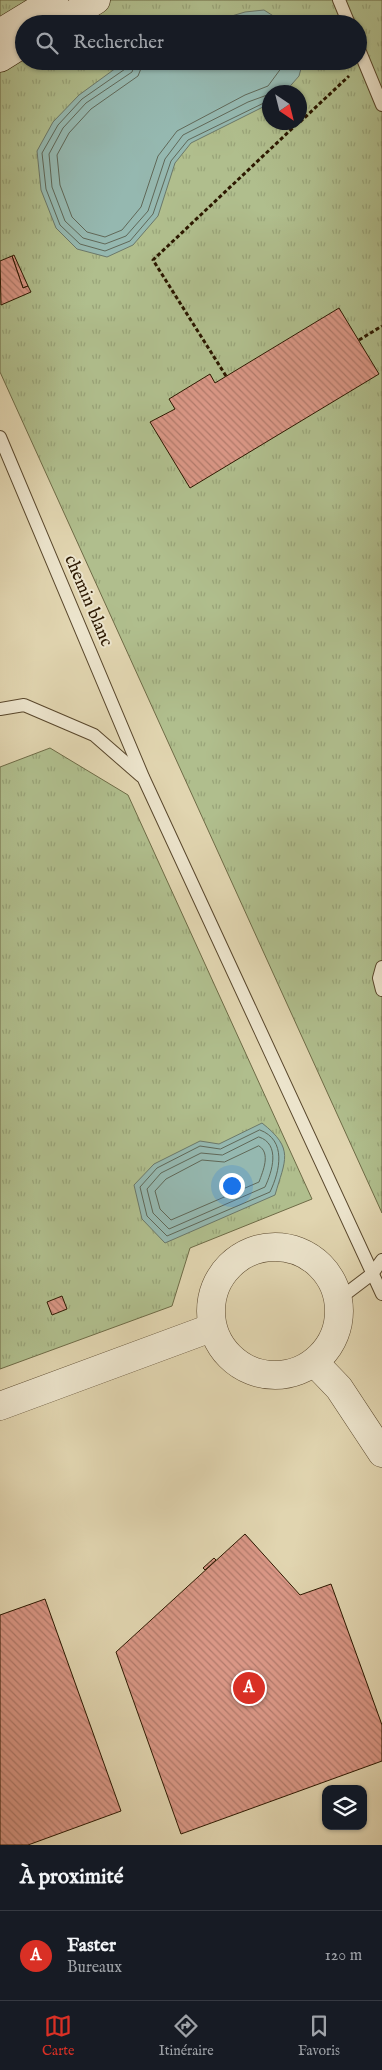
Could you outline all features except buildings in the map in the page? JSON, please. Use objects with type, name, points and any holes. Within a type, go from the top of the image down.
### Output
[{"type":"street","points":[[29,15],[54,0]]},
{"type":"street","points":[[71,15],[96,0]]},
{"type":"street","points":[[0,33],[15,24]]},
{"type":"street","points":[[0,58],[15,49]]},
{"type":"street","points":[[280,1246],[294,1250],[319,1262],[332,1279],[339,1299],[340,1319],[334,1338],[315,1364],[290,1374],[271,1376],[253,1372],[236,1363],[223,1350],[211,1328],[214,1291],[224,1272],[240,1257],[259,1248],[280,1246]]},
{"type":"street","points":[[0,1406],[211,1328]]},
{"type":"street","points":[[315,1364],[339,1388],[382,1453]]},
{"type":"lane","points":[[339,0],[345,15]]},
{"type":"lane","points":[[367,68],[382,105]]},
{"type":"lane","name":"chemin blanc","points":[[0,438],[143,777],[382,1294]]},
{"type":"lane","points":[[0,710],[24,705],[94,735],[143,777]]},
{"type":"lane","points":[[382,967],[380,978],[382,990]]},
{"type":"lane","points":[[339,1299],[372,1274],[382,1260]]},
{"type":"path","points":[[307,114],[354,70]]},
{"type":"path","points":[[226,376],[153,260],[291,130]]},
{"type":"path","points":[[359,340],[382,326]]},
{"type":"green space","points":[[0,0],[382,0],[382,1213],[0,372]]},
{"type":"green space","points":[[50,748],[128,795],[312,1199],[190,1248],[172,1306],[0,1369],[0,767]]},
{"type":"water","points":[[264,10],[272,15],[235,15]]},
{"type":"water","points":[[113,70],[301,70],[299,76],[291,85],[262,85],[262,108],[191,143],[175,163],[158,216],[133,245],[107,257],[77,249],[56,228],[41,190],[37,151],[53,122],[79,95]]},
{"type":"water","points":[[262,1123],[279,1140],[285,1156],[275,1195],[165,1243],[142,1219],[134,1185],[154,1164],[200,1141],[219,1144]]},
{"type":"place","name":"Faster","points":[[249,1688]]}]
